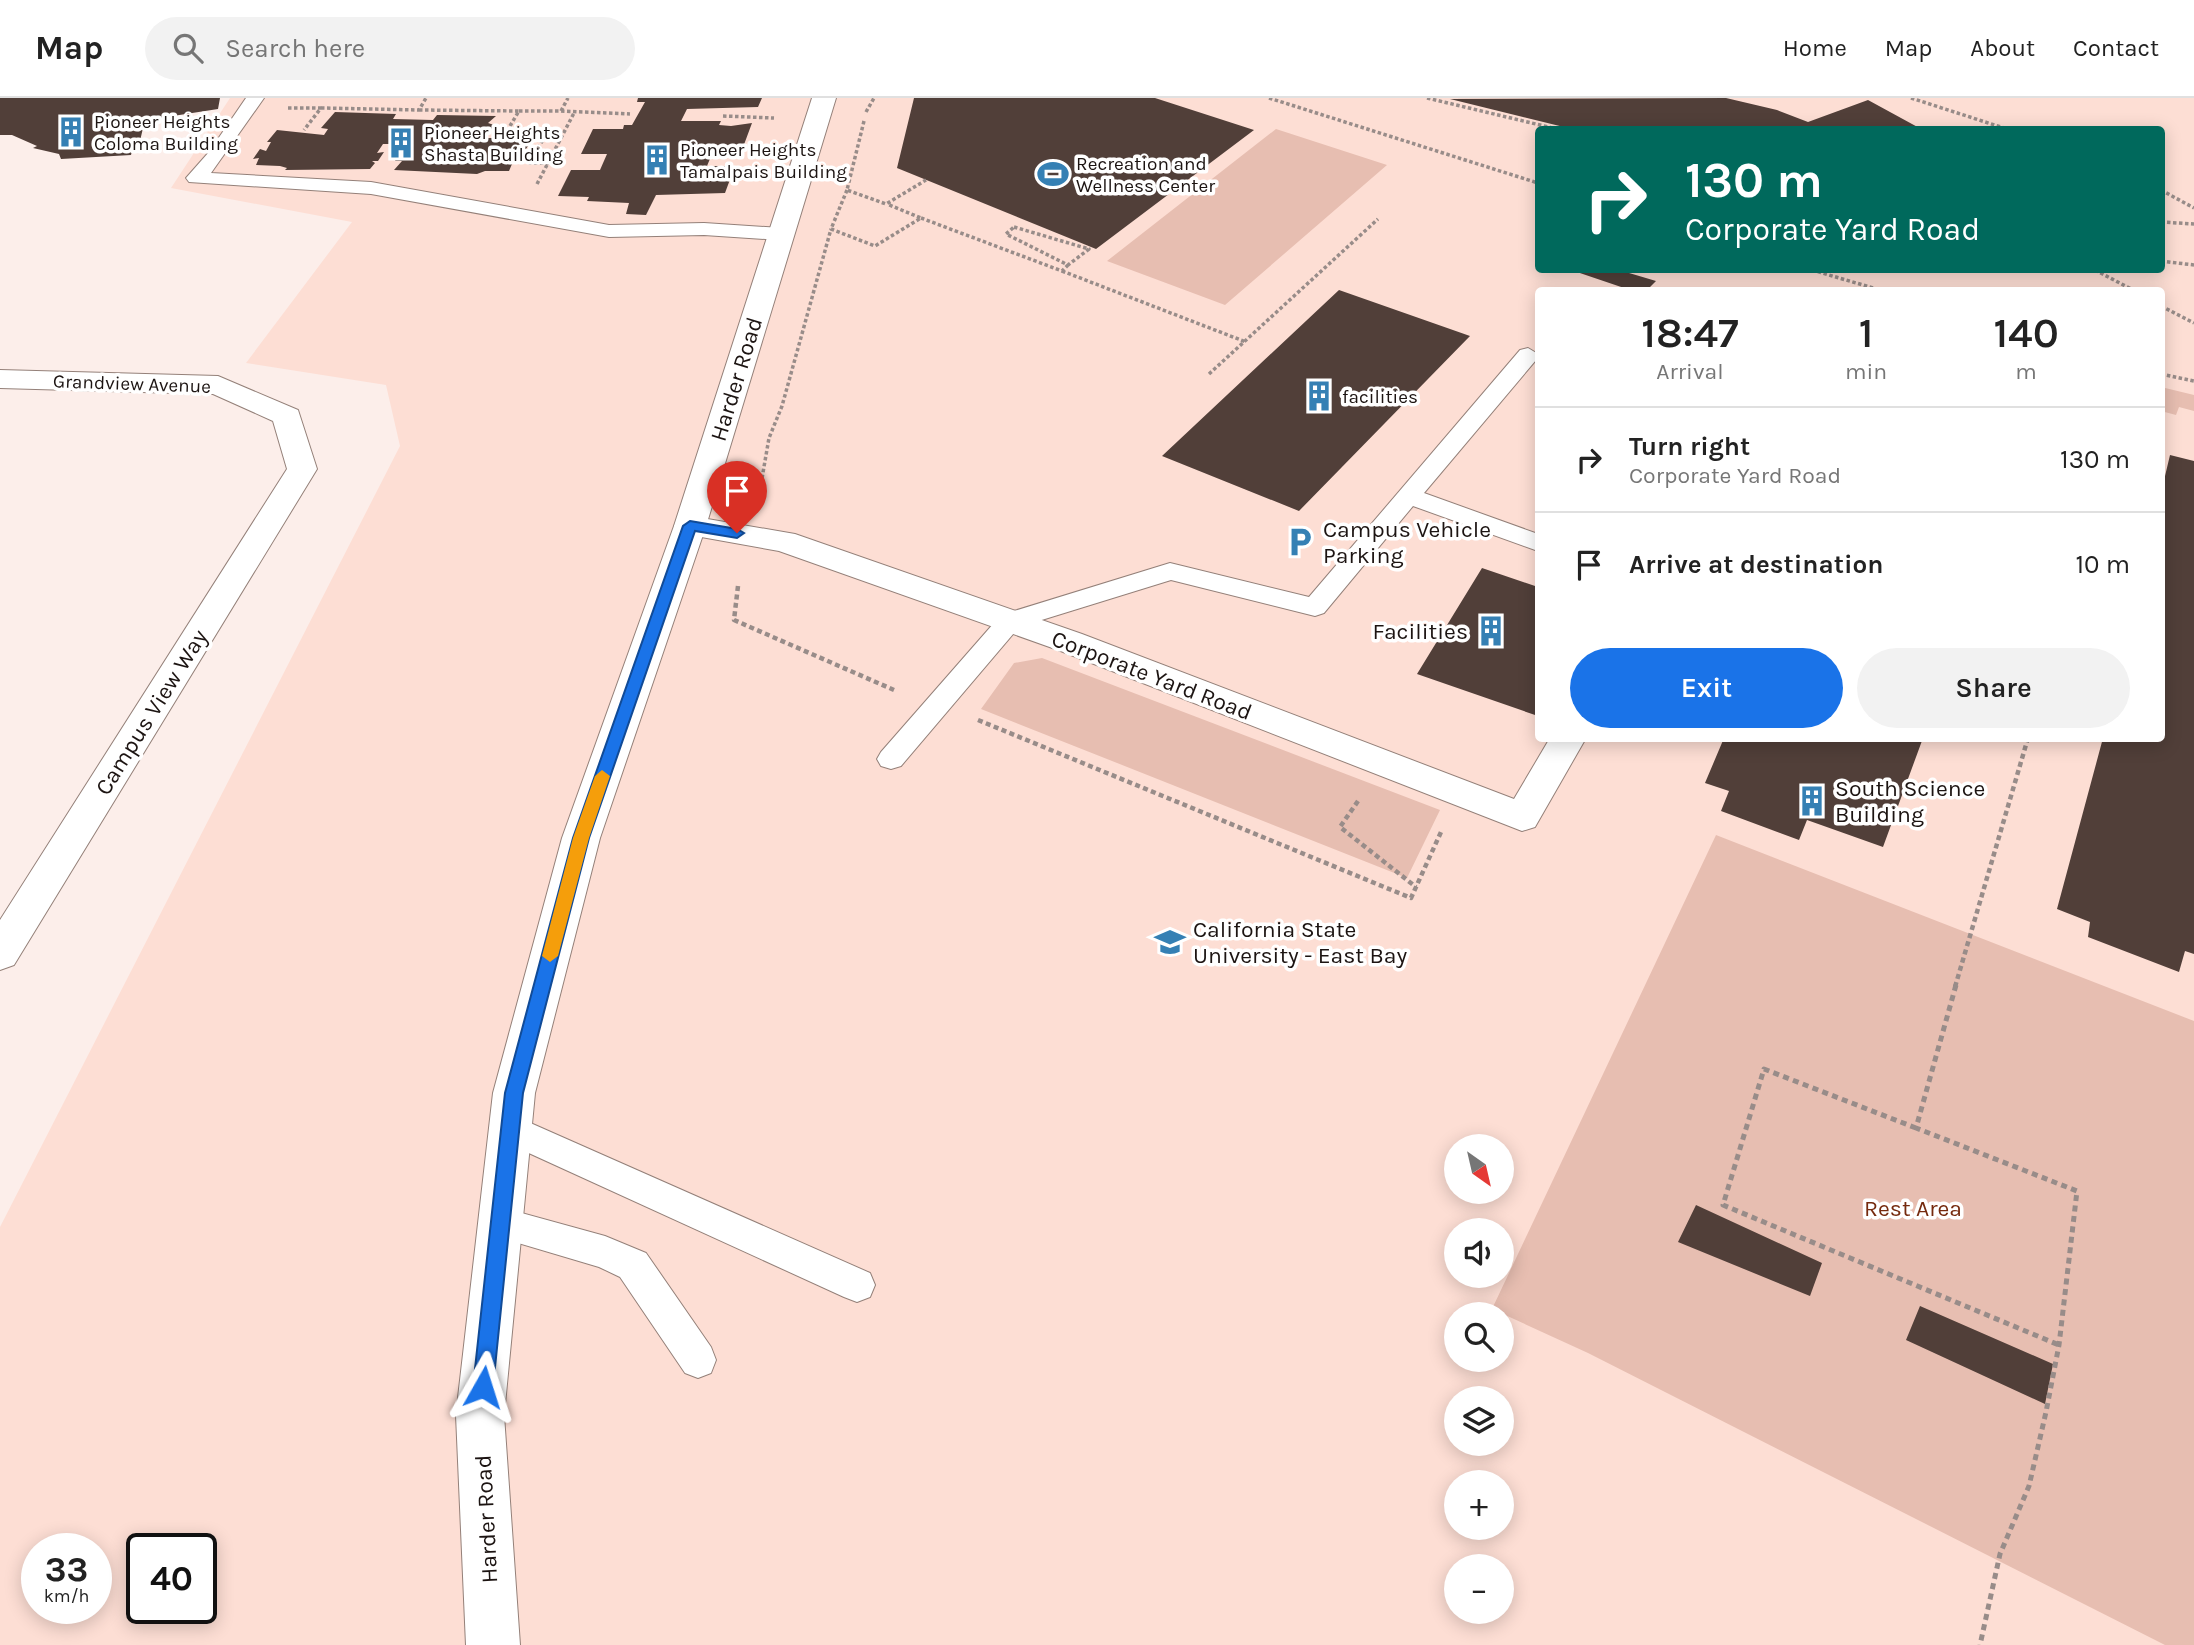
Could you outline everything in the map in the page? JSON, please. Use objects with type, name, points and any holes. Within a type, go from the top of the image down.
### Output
[{"type":"street","name":"Harder Road","points":[[493,1645],[480,1415],[514,1093],[581,838],[690,526],[824,98]]},
{"type":"street","name":"Grandview Avenue","points":[[0,379],[218,385],[287,416],[302,469]]},
{"type":"street","name":"Campus View Way","points":[[0,954],[302,469]]},
{"type":"street","name":"Corporate Yard Road","points":[[690,526],[784,541],[1010,621],[1522,817],[1566,742]]},
{"type":"lane","points":[[255,98],[216,156],[197,178],[371,188],[609,231],[704,229],[782,234]]},
{"type":"lane","points":[[891,759],[1010,621],[1170,570],[1315,607],[1528,355]]},
{"type":"lane","points":[[1409,496],[1535,542]]},
{"type":"lane","points":[[510,1129],[857,1285]]},
{"type":"lane","points":[[500,1223],[605,1252],[634,1265],[698,1360]]},
{"type":"path","points":[[419,110],[426,98]]},
{"type":"path","points":[[561,111],[568,98]]},
{"type":"path","points":[[766,503],[761,479],[769,442],[831,229],[847,190],[866,112],[874,98]]},
{"type":"path","points":[[1269,98],[1535,182]]},
{"type":"path","points":[[1427,98],[1544,126]]},
{"type":"path","points":[[1911,98],[1998,126]]},
{"type":"path","points":[[281,108],[630,114]]},
{"type":"path","points":[[304,130],[321,108]]},
{"type":"path","points":[[519,111],[504,135],[546,134],[530,163],[548,163],[574,113]]},
{"type":"path","points":[[723,116],[778,118],[774,128]]},
{"type":"path","points":[[886,204],[926,180]]},
{"type":"path","points":[[847,190],[1246,342]]},
{"type":"path","points":[[2165,192],[2194,208]]},
{"type":"path","points":[[831,229],[875,246],[921,218]]},
{"type":"path","points":[[1209,374],[1378,219]]},
{"type":"path","points":[[2165,222],[2194,224]]},
{"type":"path","points":[[1062,271],[1089,249],[1014,227],[1006,234],[1068,265]]},
{"type":"path","points":[[2165,261],[2194,265]]},
{"type":"path","points":[[1822,273],[1870,287]]},
{"type":"path","points":[[2101,273],[2127,287]]},
{"type":"path","points":[[2165,308],[2194,323]]},
{"type":"path","points":[[2165,375],[2194,381]]},
{"type":"path","points":[[738,586],[734,620],[903,694]]},
{"type":"path","points":[[974,719],[1411,898],[1446,822]]},
{"type":"path","points":[[1916,1128],[2027,742]]},
{"type":"path","points":[[1370,803],[1357,800],[1340,827],[1416,887]]},
{"type":"path","points":[[1980,1645],[2000,1554],[2029,1486],[2059,1345],[2077,1191],[1764,1069],[1723,1205],[2059,1345]]},
{"type":"shaded area","name":"California State University - East Bay","points":[[230,98],[2194,98],[2194,1645],[0,1645],[0,1227],[400,446],[386,385],[246,363],[352,222],[171,188]]},
{"type":"green space","points":[[1276,129],[1387,165],[1225,305],[1107,261]]},
{"type":"green space","points":[[2165,388],[2194,395],[2194,411],[2179,407],[2176,415],[2165,412]]},
{"type":"green space","points":[[1042,658],[1440,810],[1407,878],[981,709],[1014,663]]},
{"type":"green space","name":"Rest Area","points":[[1716,835],[2194,1021],[2194,1645],[2165,1645],[1588,1353],[1514,1319],[1514,1302],[1495,1302],[1502,1288],[1514,1288],[1514,1262]]},
{"type":"building","name":"Pioneer Heights Coloma Building","points":[[0,98],[220,98],[218,109],[160,118],[143,128],[140,141],[134,142],[131,155],[61,159],[59,154],[33,148],[37,146],[12,135],[0,135]]},
{"type":"building","name":"Pioneer Heights Tamalpais Building","points":[[638,98],[762,98],[758,107],[687,109],[681,121],[721,121],[719,125],[731,126],[752,123],[742,150],[714,149],[707,166],[735,166],[725,193],[656,195],[646,215],[626,214],[629,203],[587,201],[589,197],[558,196],[571,170],[600,170],[607,154],[581,154],[593,129],[623,129],[624,125],[632,125],[645,102],[637,102]]},
{"type":"building","name":"Recreation and Wellness Center","points":[[914,98],[1155,98],[1254,130],[1096,249],[897,168]]},
{"type":"building","points":[[1726,98],[1777,110],[1808,122],[1868,100],[1916,126],[1560,126],[1450,99]]},
{"type":"building","name":"Pioneer Heights Shasta Building","points":[[335,112],[396,114],[393,119],[433,120],[437,115],[496,116],[488,123],[494,125],[489,133],[484,133],[481,138],[533,138],[526,149],[520,149],[517,156],[525,155],[519,164],[512,164],[509,171],[485,171],[477,174],[394,170],[402,161],[395,161],[399,153],[407,152],[411,144],[383,144],[377,153],[384,152],[378,161],[372,161],[375,163],[370,169],[285,170],[287,168],[280,166],[256,165],[259,158],[253,159],[260,149],[266,151],[271,142],[267,142],[277,130],[324,135],[328,129],[321,128]]},
{"type":"building","points":[[1580,273],[1629,273],[1656,281],[1650,287],[1621,287]]},
{"type":"building","name":"facilities","points":[[1339,290],[1470,336],[1299,511],[1162,456]]},
{"type":"building","points":[[2170,455],[2194,461],[2194,954],[2185,951],[2179,972],[2088,937],[2090,922],[2057,909],[2102,742],[2165,742],[2165,476]]},
{"type":"building","name":"Facilities","points":[[1482,568],[1535,586],[1535,715],[1417,674]]},
{"type":"building","name":"South Science Building","points":[[1722,742],[1922,742],[1883,847],[1807,820],[1799,840],[1721,811],[1729,791],[1705,783]]},
{"type":"building","points":[[1696,1205],[1822,1263],[1810,1296],[1678,1242]]},
{"type":"building","points":[[1920,1306],[2053,1364],[2045,1404],[1906,1340]]},
{"type":"slow traffic","points":[[550,956],[581,838],[602,776]]},
{"type":"place","name":"Pioneer Heights Coloma Building","points":[[71,132]]},
{"type":"place","name":"Pioneer Heights Shasta Building","points":[[401,143]]},
{"type":"place","name":"Pioneer Heights Tamalpais Building","points":[[657,160]]},
{"type":"place","name":"Recreation and Wellness Center","points":[[1053,174]]},
{"type":"place","name":"facilities","points":[[1319,396]]},
{"type":"place","name":"Campus Vehicle Parking","points":[[1300,542]]},
{"type":"place","name":"Facilities","points":[[1491,631]]},
{"type":"place","name":"South Science Building","points":[[1812,801]]},
{"type":"place","name":"California State University - East Bay","points":[[1170,942]]},
{"type":"route","points":[[483,1387],[514,1093],[581,838],[690,526],[737,533]]}]
